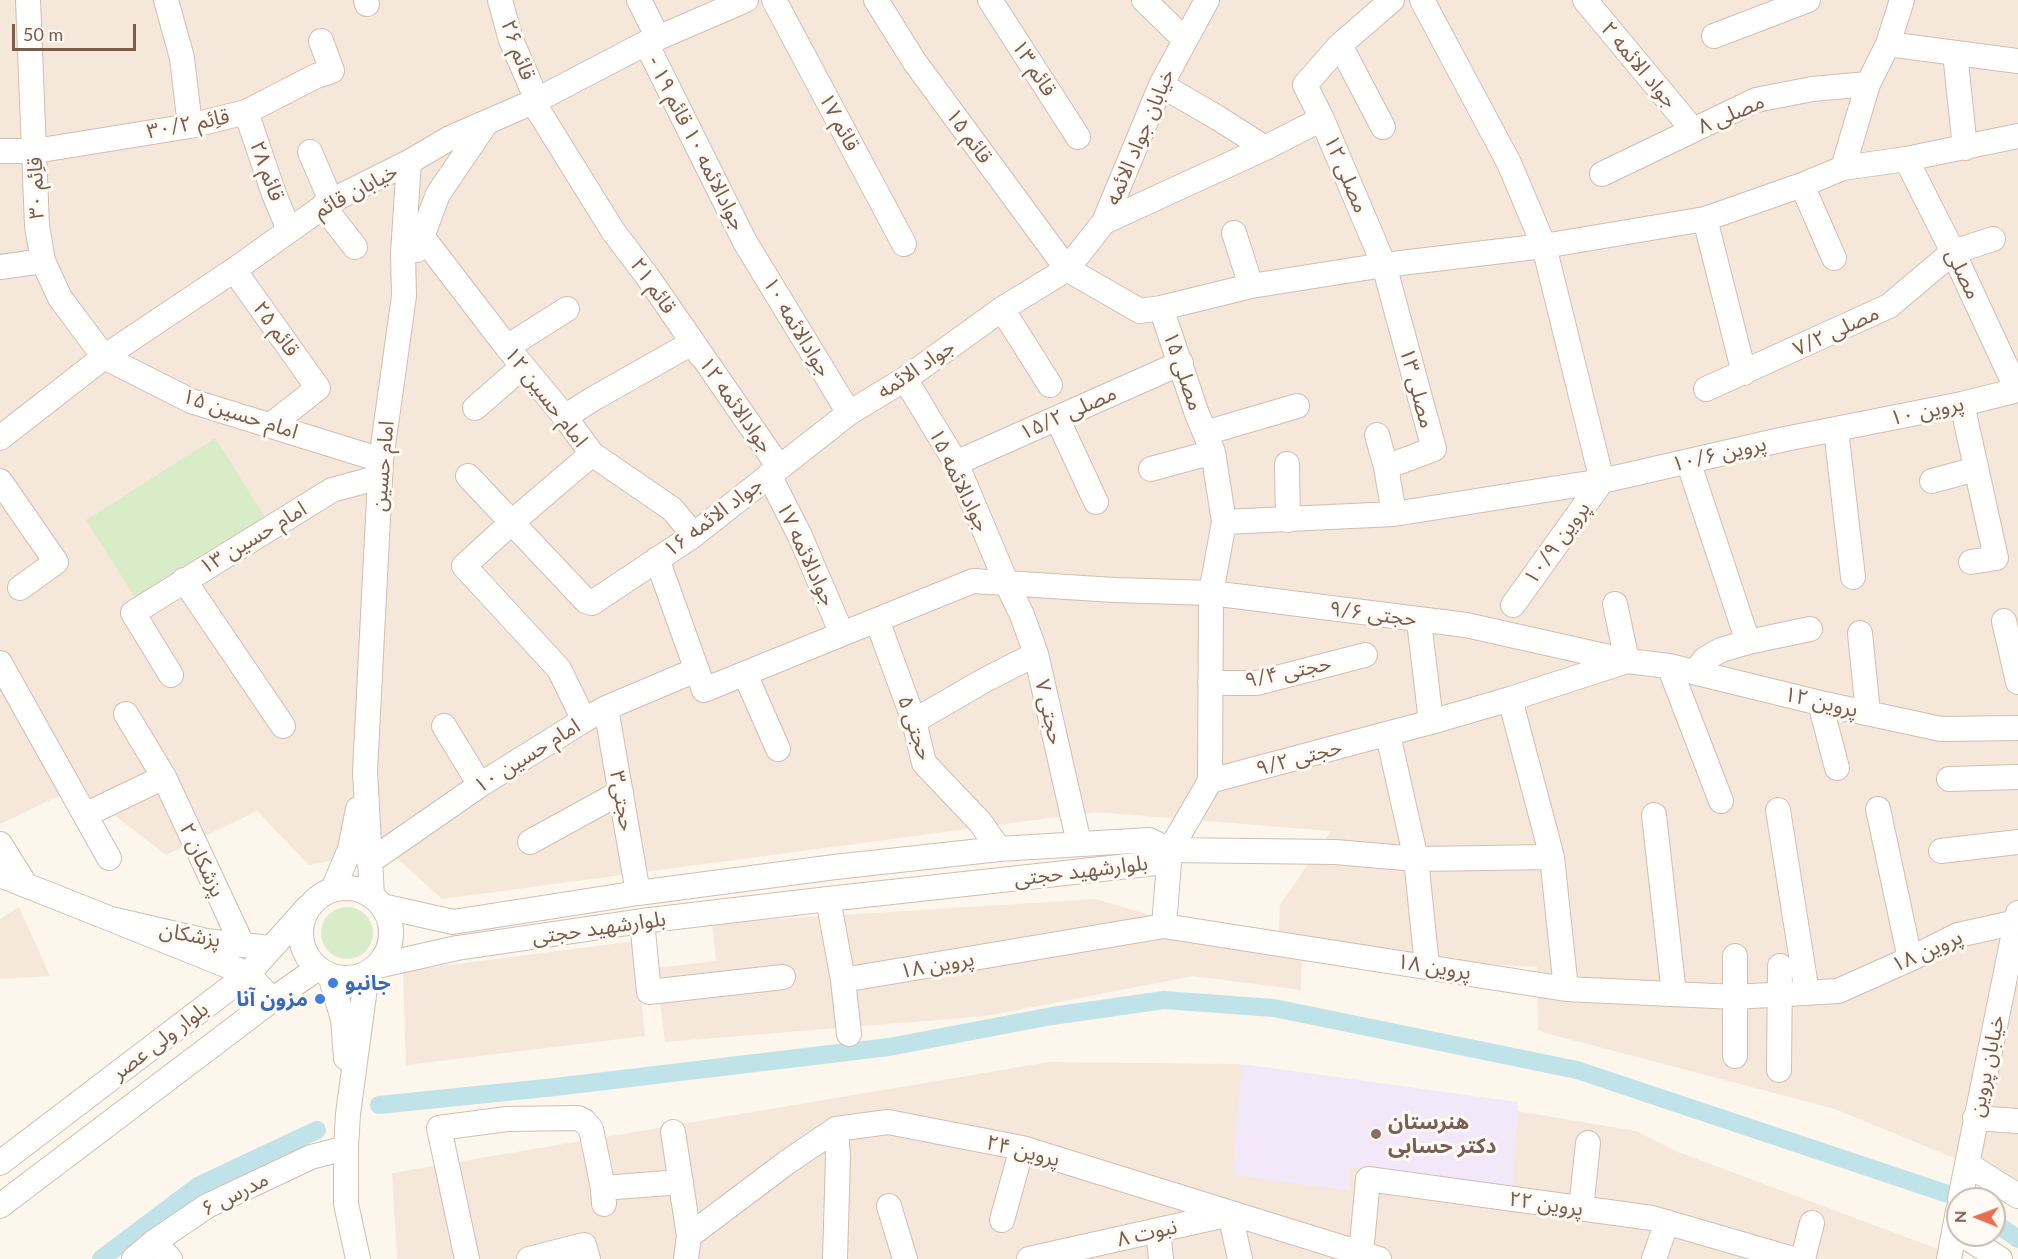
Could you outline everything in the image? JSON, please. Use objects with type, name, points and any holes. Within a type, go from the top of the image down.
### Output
[{"type":"street","name":"قاِئم ۳۰","points":[[28,0],[37,226],[43,261],[60,298],[104,357]]},
{"type":"street","points":[[166,0],[182,58],[190,126]]},
{"type":"street","name":"قائم ۲۶","points":[[500,0],[511,40],[535,101]]},
{"type":"street","name":"- جوادالائمه ۱۰ قائم ۱۹","points":[[639,0],[652,41],[746,242]]},
{"type":"street","name":"خیابان قائم","points":[[4,427],[234,270],[327,203],[409,162],[450,138],[535,101],[652,41],[746,0]]},
{"type":"street","name":"قائم ۱۷","points":[[774,0],[904,244]]},
{"type":"street","name":"قائم ۱۵","points":[[876,0],[914,61],[1067,268]]},
{"type":"street","name":"قائم ۱۳","points":[[990,0],[1078,137]]},
{"type":"street","points":[[1144,0],[1184,39]]},
{"type":"street","name":"خیابان جواد الائمه","points":[[1067,268],[1104,222],[1161,84],[1207,0]]},
{"type":"street","points":[[1422,0],[1509,163],[1544,246],[1602,481]]},
{"type":"street","name":"جواد الائمه ۲","points":[[1585,0],[1693,130]]},
{"type":"street","points":[[1714,36],[1808,0]]},
{"type":"street","points":[[1843,168],[1868,84],[1888,44],[1902,0]]},
{"type":"street","points":[[1379,4],[1340,45],[1383,127]]},
{"type":"street","name":"قاِئم ۳۰/۲","points":[[0,151],[35,151],[190,126],[246,112],[316,76],[332,71],[321,41]]},
{"type":"street","points":[[1888,44],[2018,61]]},
{"type":"street","name":"مصلی ۱۲","points":[[1340,45],[1305,85],[1322,119],[1384,265]]},
{"type":"street","points":[[1955,53],[1965,148]]},
{"type":"street","points":[[1161,84],[1264,148]]},
{"type":"street","name":"مصلی ۸","points":[[1602,174],[1756,100],[1812,89],[1868,84]]},
{"type":"street","name":"قائم ۲۱","points":[[535,101],[613,231],[647,276],[692,343],[774,471]]},
{"type":"street","name":"قائم ۲۸","points":[[246,112],[289,230]]},
{"type":"street","points":[[1104,222],[1322,119]]},
{"type":"street","points":[[404,296],[421,235],[438,194],[487,122]]},
{"type":"street","points":[[1067,268],[1140,311],[1251,286],[1384,265],[1544,246],[1705,219],[1843,168],[1906,159],[2018,136]]},
{"type":"street","points":[[310,152],[327,203],[355,247]]},
{"type":"street","name":"مصلی","points":[[1906,159],[1953,252],[2017,390]]},
{"type":"street","name":"امام حسین","points":[[377,901],[369,862],[365,771],[381,468],[404,296],[403,253],[409,162]]},
{"type":"street","points":[[1802,185],[1834,258]]},
{"type":"street","points":[[1705,219],[1744,373]]},
{"type":"street","points":[[1234,233],[1251,286]]},
{"type":"street","name":"امام حسین ۱۲","points":[[421,235],[592,454],[672,509],[694,535]]},
{"type":"street","points":[[1953,252],[1993,239]]},
{"type":"street","name":"جوادالائمه ۱۰","points":[[746,242],[849,413]]},
{"type":"street","name":"مصلی ۷/۲","points":[[1706,389],[1889,306],[1953,252]]},
{"type":"street","points":[[0,267],[43,261]]},
{"type":"street","name":"مصلی ۱۳","points":[[1384,265],[1434,449],[1386,467]]},
{"type":"street","name":"جواد الائمه","points":[[774,471],[849,413],[905,379],[1002,309],[1067,268]]},
{"type":"street","name":"قائم ۲۵","points":[[234,270],[318,388],[271,425]]},
{"type":"street","name":"مصلی ۱۵","points":[[1161,308],[1209,443],[1224,522],[1211,593],[1210,781]]},
{"type":"street","points":[[507,347],[567,309]]},
{"type":"street","points":[[1002,309],[1050,385]]},
{"type":"street","points":[[565,417],[692,343]]},
{"type":"street","name":"امام حسین ۱۵","points":[[104,357],[191,401],[271,425],[381,468]]},
{"type":"street","name":"مصلی ۱۵/۲","points":[[956,463],[1181,363]]},
{"type":"street","points":[[475,408],[522,367]]},
{"type":"street","name":"جوادالائمه ۱۵","points":[[905,379],[956,463],[1007,584]]},
{"type":"street","name":"پروین ۱۰","points":[[1836,430],[1962,404],[2017,390]]},
{"type":"street","points":[[1962,404],[1996,558],[1971,562]]},
{"type":"street","points":[[1151,469],[1297,406]]},
{"type":"street","points":[[1057,418],[1096,502]]},
{"type":"street","points":[[1836,430],[1853,577]]},
{"type":"street","name":"پروین ۱۰/۶","points":[[1224,522],[1394,514],[1602,481],[1785,439],[1836,430]]},
{"type":"street","points":[[1377,435],[1386,467],[1394,514]]},
{"type":"street","points":[[584,720],[559,669],[464,566],[592,454]]},
{"type":"street","points":[[1688,461],[1748,642]]},
{"type":"street","points":[[1287,464],[1288,520]]},
{"type":"street","name":"امام حسین ۱۳","points":[[171,675],[133,613],[332,490],[381,468]]},
{"type":"street","points":[[1932,481],[1976,469]]},
{"type":"street","name":"جواد الائمه ۱۶","points":[[511,523],[589,603],[694,535],[774,471]]},
{"type":"street","name":"جوادالائمه ۱۷","points":[[774,471],[842,634]]},
{"type":"street","points":[[468,476],[511,523]]},
{"type":"street","points":[[0,480],[56,562],[20,588]]},
{"type":"street","name":"پروین ۱۰/۹","points":[[1513,605],[1602,481]]},
{"type":"street","points":[[657,559],[696,670]]},
{"type":"street","points":[[184,580],[283,726]]},
{"type":"street","name":"حجتی ۹/۶","points":[[696,670],[704,690],[974,581],[1114,590],[1211,593],[1466,626],[1535,640]]},
{"type":"street","name":"حجتی ۷","points":[[1007,584],[1022,615],[1036,654],[1079,843]]},
{"type":"street","points":[[1616,604],[1627,661]]},
{"type":"street","points":[[1466,626],[1513,605],[1535,640]]},
{"type":"street","name":"حجتی ۵","points":[[877,620],[914,721],[924,763],[980,822],[999,849]]},
{"type":"street","points":[[1419,621],[1431,722]]},
{"type":"street","points":[[2004,621],[2018,682]]},
{"type":"street","points":[[1695,672],[1705,658],[1721,650],[1810,629]]},
{"type":"street","points":[[1860,633],[1868,713]]},
{"type":"street","name":"پروین ۱۲","points":[[1535,640],[1627,661],[1669,666],[1820,703],[1941,729],[2018,728]]},
{"type":"street","points":[[914,721],[1036,654]]},
{"type":"street","name":"حجتی ۹/۴","points":[[1210,683],[1257,683],[1365,655]]},
{"type":"street","name":"پروین ۱۲","points":[[1388,735],[1627,661]]},
{"type":"street","points":[[0,663],[109,858]]},
{"type":"street","points":[[1669,666],[1721,801]]},
{"type":"street","name":"۱۰ امام حسین","points":[[369,862],[480,785],[584,720],[606,708],[696,670]]},
{"type":"street","points":[[745,674],[778,749]]},
{"type":"street","points":[[1510,699],[1552,856],[1566,989]]},
{"type":"street","points":[[1820,703],[1836,768]]},
{"type":"street","name":"حجتی۳","points":[[606,708],[638,893]]},
{"type":"street","name":"پزشکان ۲","points":[[126,714],[164,777],[242,944]]},
{"type":"street","points":[[444,726],[480,785]]},
{"type":"street","points":[[1388,735],[1416,859],[1427,966]]},
{"type":"street","name":"حجتی ۹/۲","points":[[1210,781],[1388,735]]},
{"type":"street","name":"امام حسین","points":[[333,889],[350,849],[365,771]]},
{"type":"street","points":[[85,815],[164,777]]},
{"type":"street","points":[[1948,779],[2018,777]]},
{"type":"street","points":[[1164,926],[1170,850],[1210,781]]},
{"type":"street","points":[[530,842],[621,792]]},
{"type":"street","points":[[1878,809],[1910,959]]},
{"type":"street","points":[[1778,810],[1807,993]]},
{"type":"street","points":[[1654,815],[1674,994]]},
{"type":"street","name":"بلوارشهید حجتی","points":[[372,969],[457,948],[642,921],[1156,863],[1170,850],[1149,840],[999,849],[835,867],[638,893],[453,922],[377,901]]},
{"type":"street","points":[[1941,851],[2018,842]]},
{"type":"street","points":[[0,844],[25,884]]},
{"type":"street","points":[[1170,850],[1335,852],[1416,859],[1552,856]]},
{"type":"street","name":"پزشکان","points":[[0,876],[248,974]]},
{"type":"street","points":[[324,972],[349,978],[372,969],[387,951],[391,934],[389,919],[377,901],[361,890],[348,887],[333,889],[320,896],[308,907],[302,921],[301,938],[306,955],[324,972],[343,1019],[348,1114]]},
{"type":"street","points":[[828,899],[843,981],[849,1034]]},
{"type":"street","name":"بلوار ولی عصر","points":[[0,1162],[248,974],[308,907]]},
{"type":"street","name":"پروین ۱۸","points":[[843,981],[1164,926],[1566,989],[1735,997],[1838,991],[1958,935],[2018,918]]},
{"type":"street","name":"خیابان پروین","points":[[1963,1182],[2018,918]]},
{"type":"street","name":"پزشکان","points":[[111,919],[206,941],[270,948]]},
{"type":"street","points":[[642,921],[649,992],[783,977]]},
{"type":"street","points":[[1735,956],[1735,1056]]},
{"type":"street","points":[[1779,1070],[1780,966]]},
{"type":"street","points":[[358,1259],[346,1204],[346,1148],[348,1114],[372,969]]},
{"type":"street","name":"بلوار ولی عصر","points":[[0,1206],[272,1000],[324,972]]},
{"type":"street","points":[[248,974],[272,1000]]},
{"type":"street","points":[[467,1259],[439,1128],[507,1119],[578,1118],[591,1129],[604,1196],[681,1182]]},
{"type":"street","points":[[1975,1118],[2018,1120]]},
{"type":"street","name":"پروین ۲۴","points":[[688,1248],[786,1163],[836,1129],[888,1122],[1022,1148],[1368,1257]]},
{"type":"street","points":[[835,1259],[838,1157],[836,1129]]},
{"type":"street","points":[[673,1132],[688,1248]]},
{"type":"street","points":[[1581,1209],[1588,1143]]},
{"type":"street","name":"مدرس ۶","points":[[134,1259],[162,1251],[207,1206],[311,1157],[346,1148]]},
{"type":"street","points":[[1002,1220],[1022,1148]]},
{"type":"street","name":"پروین ۲۲","points":[[1368,1257],[1368,1179],[1652,1218],[1793,1259]]},
{"type":"street","points":[[1963,1182],[2018,1196]]},
{"type":"street","points":[[889,1206],[904,1259]]},
{"type":"street","points":[[1230,1214],[1240,1259]]},
{"type":"street","name":"نبوت ۸","points":[[1029,1259],[1230,1214]]},
{"type":"street","points":[[1654,1259],[1667,1222]]},
{"type":"street","points":[[1803,1259],[1812,1223]]},
{"type":"street","points":[[1158,1230],[1161,1259]]},
{"type":"street","points":[[529,1259],[584,1245],[588,1259]]},
{"type":"street","points":[[1984,1247],[2000,1259]]},
{"type":"shaded area","points":[[0,0],[2018,0],[2018,1190],[1978,1168],[1835,1109],[1538,1031],[1537,967],[1302,953],[1301,990],[1193,976],[987,1016],[665,1042],[656,968],[716,961],[712,923],[1096,899],[1278,954],[1280,905],[1331,831],[1095,812],[442,899],[388,850],[309,865],[257,811],[166,855],[78,787],[0,824]]},
{"type":"shaded area","points":[[19,907],[50,976],[0,979],[0,919]]},
{"type":"shaded area","points":[[635,941],[645,1036],[406,1065],[403,971]]},
{"type":"shaded area","points":[[1049,1062],[1237,1064],[1636,1131],[1678,1152],[1965,1259],[397,1259],[392,1173]]},
{"type":"shaded area","name":"هنرستان دکتر حسابی","points":[[1242,1064],[1518,1102],[1512,1189],[1349,1167],[1349,1190],[1233,1175]]},
{"type":"green space","points":[[215,438],[265,517],[136,599],[86,520]]},
{"type":"green space","points":[[342,907],[352,907],[366,914],[373,933],[366,952],[352,959],[342,959],[332,955],[325,948],[321,938],[321,928],[325,918],[332,911]]},
{"type":"waterway","points":[[379,1105],[555,1087],[889,1047],[1052,1016],[1164,1000],[1274,1008],[1577,1070],[1946,1193]]},
{"type":"waterway","points":[[101,1259],[198,1186],[317,1130]]},
{"type":"waterway","points":[[2006,1230],[2018,1239]]},
{"type":"place","name":"جانبو","points":[[333,983]]},
{"type":"place","name":"مزون آنا","points":[[320,999]]},
{"type":"place","name":"هنرستان دکتر حسابی","points":[[1376,1134]]}]
